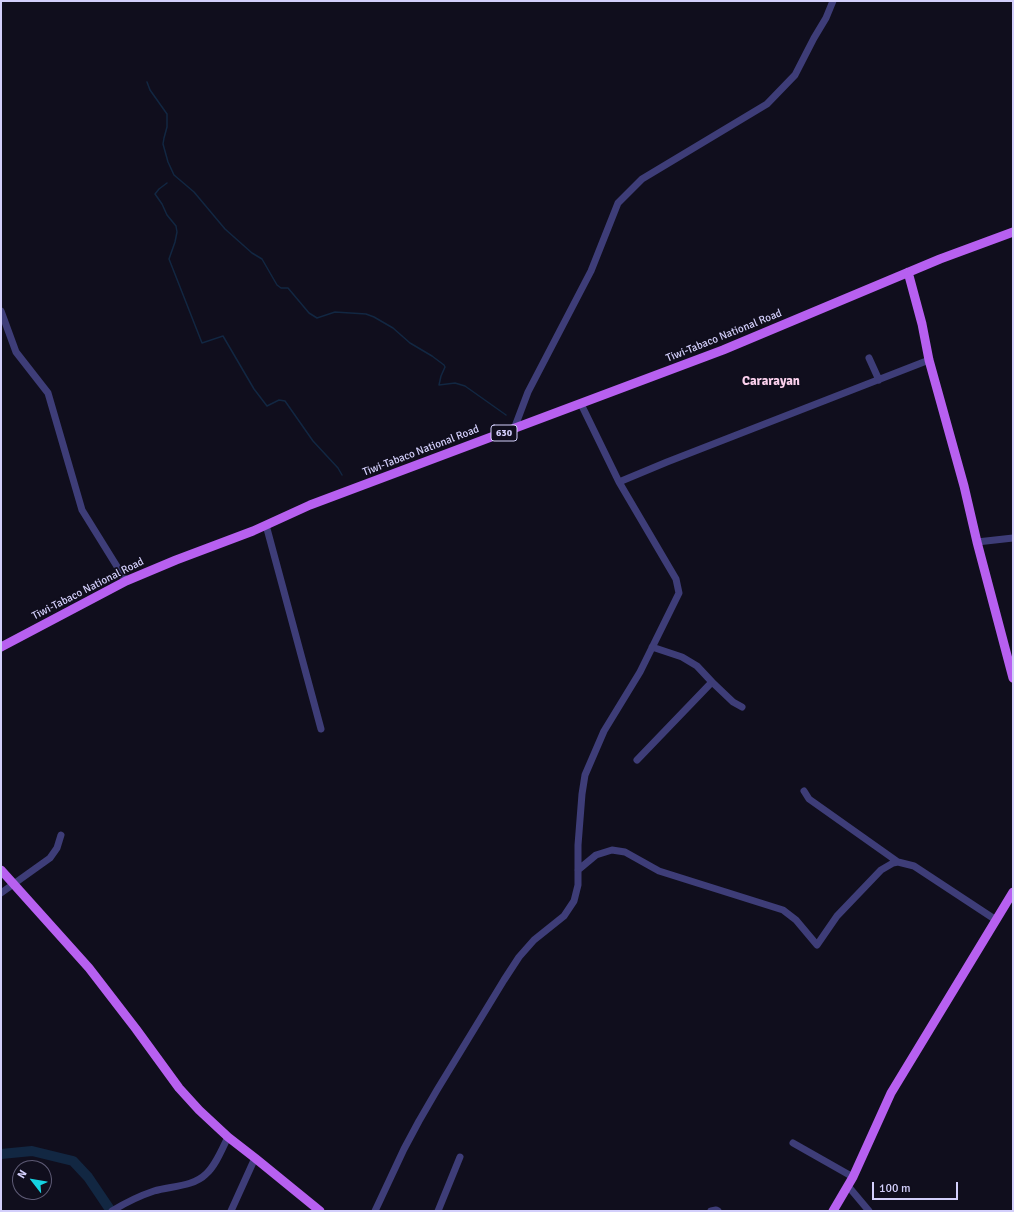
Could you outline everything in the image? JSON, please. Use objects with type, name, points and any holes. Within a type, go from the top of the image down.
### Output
[{"type":"main road","name":"Tiwi-Tabaco National Road","points":[[1,647],[126,581],[266,525],[310,505],[723,350],[908,272],[1013,232]]},
{"type":"main road","points":[[908,272],[922,324],[929,360],[964,486],[977,542],[1013,678]]},
{"type":"main road","points":[[1,870],[89,968],[179,1088],[199,1110],[228,1137],[320,1211]]},
{"type":"main road","points":[[833,1211],[853,1177],[891,1093],[1013,892]]},
{"type":"street","points":[[514,429],[528,392],[591,271],[618,203],[642,179],[767,104],[795,75],[806,52],[826,18],[833,1]]},
{"type":"street","points":[[1,311],[16,352],[48,393],[82,510],[126,581]]},
{"type":"street","points":[[869,358],[879,380]]},
{"type":"street","points":[[619,482],[929,360]]},
{"type":"street","points":[[375,1211],[404,1149],[423,1114],[504,980],[534,940],[564,916],[574,901],[578,885],[578,845],[585,775],[604,731],[640,672],[679,593],[676,580],[619,482],[581,404]]},
{"type":"street","points":[[266,525],[321,729]]},
{"type":"street","points":[[977,542],[1013,538]]},
{"type":"street","points":[[652,647],[682,657],[697,666],[733,702],[742,707]]},
{"type":"street","points":[[637,760],[712,682]]},
{"type":"street","points":[[804,791],[809,799],[898,862],[914,866],[996,920]]},
{"type":"street","points":[[1,894],[50,858],[57,848],[61,835]]},
{"type":"street","points":[[578,870],[596,855],[612,850],[625,852],[659,872],[783,910],[796,920],[817,945],[836,916],[881,870],[893,863],[898,862]]},
{"type":"street","points":[[112,1211],[126,1202],[155,1191],[192,1182],[206,1175],[215,1162],[228,1137]]},
{"type":"street","points":[[793,1143],[853,1177]]},
{"type":"street","points":[[438,1211],[460,1157]]},
{"type":"street","points":[[231,1211],[255,1158]]},
{"type":"street","points":[[848,1186],[869,1211]]},
{"type":"street","points":[[711,1211],[718,1211]]},
{"type":"waterway","points":[[147,82],[150,90],[167,114],[167,127],[163,144],[168,162],[174,175],[194,192],[225,229],[252,253],[262,259],[277,285],[281,288],[288,288],[309,313],[317,318],[335,312],[366,314],[374,317],[393,328],[410,343],[444,365],[445,367],[439,385],[455,383],[465,386],[506,415]]},
{"type":"waterway","points":[[167,183],[155,194],[167,215],[176,226],[177,232],[175,242],[169,259],[202,343],[223,336],[254,389],[267,406],[279,400],[285,401],[313,441],[338,468],[342,475]]},
{"type":"waterway","points":[[1,1154],[32,1151],[73,1161],[88,1177],[111,1211]]},
{"type":"district","name":"Cararayan","points":[[771,382]]}]
